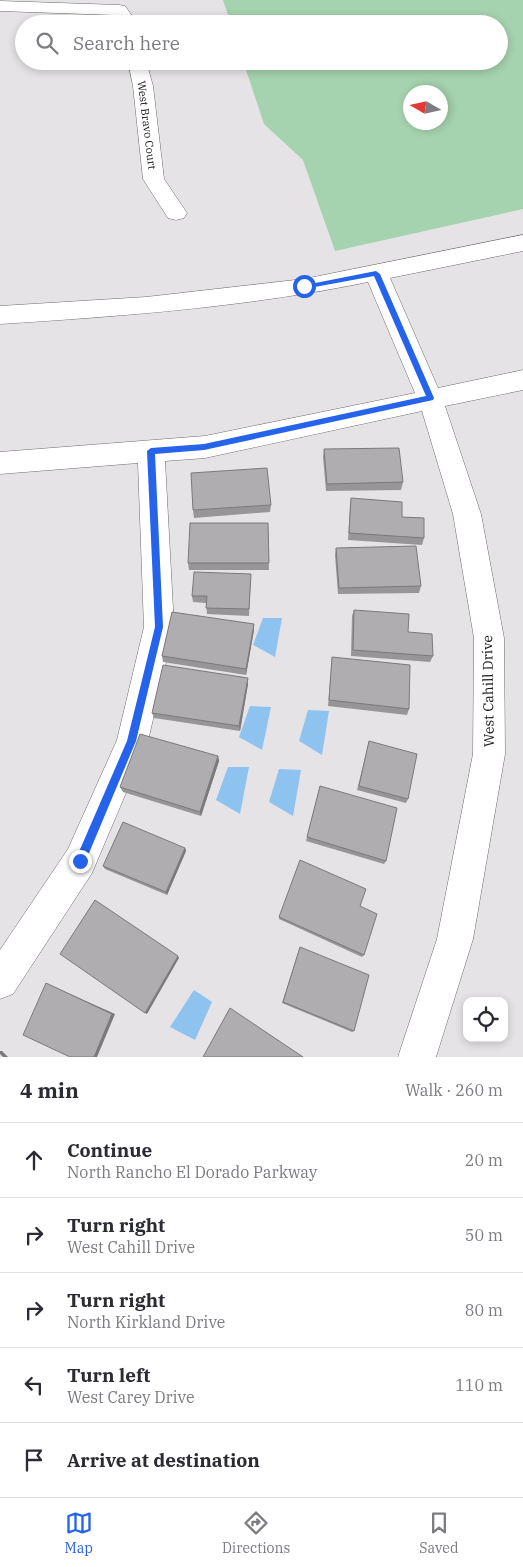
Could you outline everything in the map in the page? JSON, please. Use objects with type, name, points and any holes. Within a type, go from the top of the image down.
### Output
[{"type":"street","points":[[0,6],[101,15]]},
{"type":"street","name":"West Bravo Court","points":[[139,70],[143,86],[154,179],[176,213]]},
{"type":"street","points":[[0,315],[146,306],[304,286],[376,274],[523,243]]},
{"type":"street","name":"West Cahill Drive","points":[[376,274],[430,398],[466,514],[489,638],[489,754],[455,939],[417,1057]]},
{"type":"street","points":[[0,463],[204,447],[430,398],[523,380]]},
{"type":"street","points":[[0,982],[80,861],[132,741],[159,627],[151,451]]},
{"type":"green space","points":[[223,0],[523,0],[523,209],[335,251],[303,160],[264,124],[246,70],[508,70],[508,15],[228,15]]},
{"type":"water","points":[[263,618],[282,618],[275,657],[253,645]]},
{"type":"water","points":[[250,706],[271,707],[262,750],[239,737]]},
{"type":"water","points":[[308,710],[329,711],[322,755],[299,741]]},
{"type":"water","points":[[228,767],[249,767],[240,814],[216,800]]},
{"type":"water","points":[[279,769],[301,770],[293,816],[269,802]]},
{"type":"water","points":[[194,990],[212,1002],[195,1040],[170,1027]]},
{"type":"building","points":[[399,448],[403,482],[327,484],[324,449]]},
{"type":"building","points":[[267,468],[271,505],[193,510],[191,473]]},
{"type":"building","points":[[351,498],[402,502],[402,517],[424,518],[424,538],[349,533]]},
{"type":"building","points":[[190,523],[268,523],[269,563],[188,563]]},
{"type":"building","points":[[416,546],[421,586],[339,588],[336,548]]},
{"type":"building","points":[[194,572],[251,574],[249,609],[206,608],[207,596],[192,596]]},
{"type":"building","points":[[354,610],[409,614],[408,632],[432,634],[433,656],[353,650]]},
{"type":"building","points":[[172,612],[254,624],[246,669],[162,656]]},
{"type":"building","points":[[332,657],[410,665],[409,709],[329,700]]},
{"type":"building","points":[[163,665],[248,678],[239,726],[152,713]]},
{"type":"building","points":[[140,734],[218,756],[200,812],[120,787]]},
{"type":"building","points":[[369,741],[417,754],[408,799],[359,786]]},
{"type":"building","points":[[320,786],[397,808],[386,861],[307,837]]},
{"type":"building","points":[[123,822],[185,848],[166,892],[103,866]]},
{"type":"building","points":[[300,860],[366,889],[360,906],[377,914],[364,955],[279,917]]},
{"type":"building","points":[[95,900],[178,956],[145,1013],[60,954]]},
{"type":"building","points":[[300,947],[369,975],[354,1031],[283,1002]]},
{"type":"building","points":[[46,983],[112,1014],[94,1057],[70,1057],[23,1035]]},
{"type":"building","points":[[230,1008],[303,1057],[203,1057]]},
{"type":"route","points":[[80,861],[132,741],[159,627],[151,451],[204,447],[430,398],[376,274],[304,286]]}]
